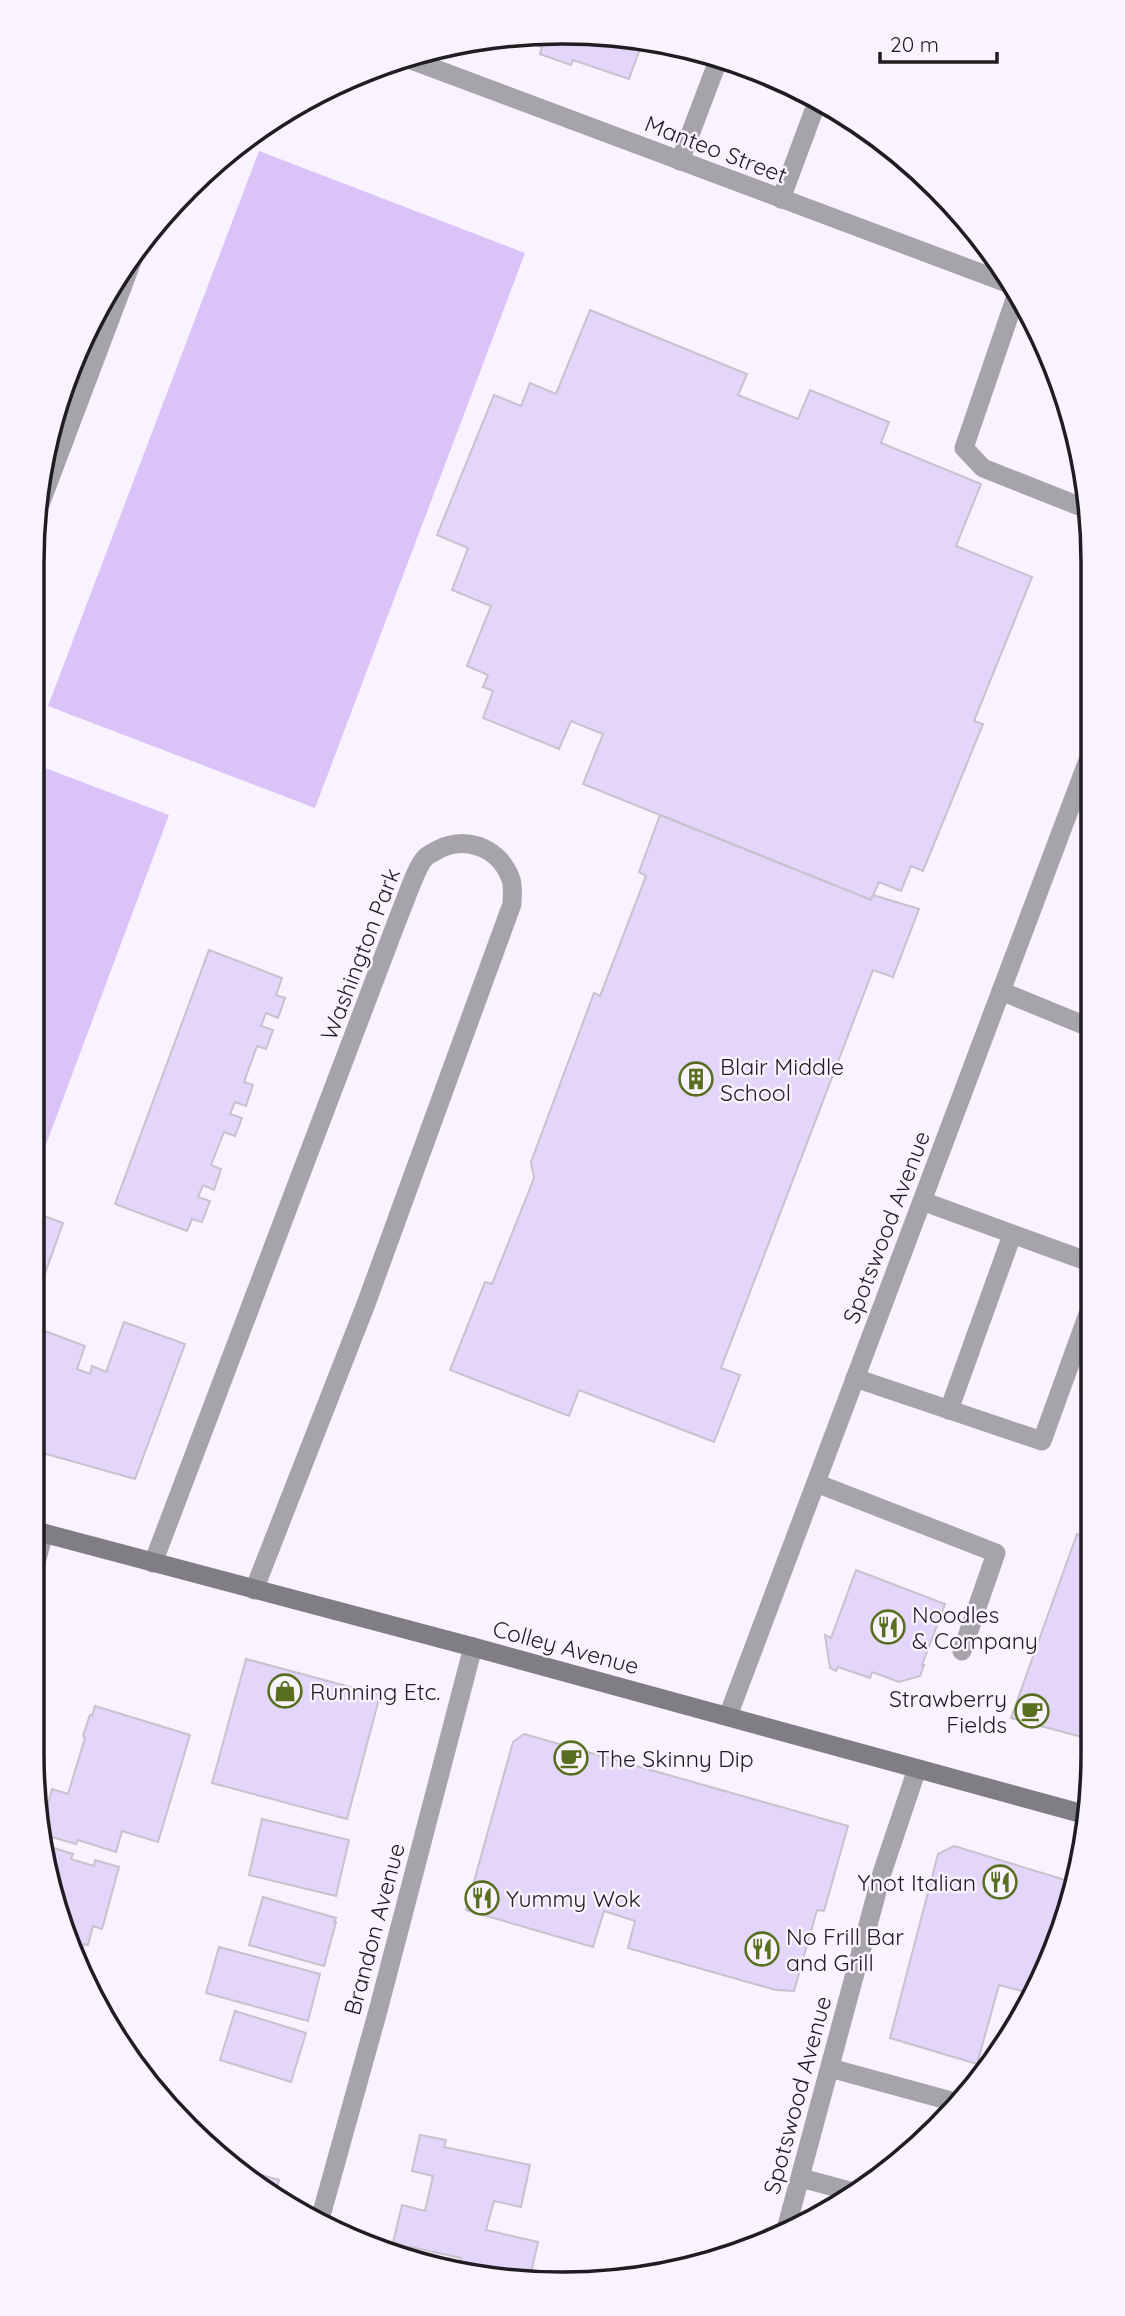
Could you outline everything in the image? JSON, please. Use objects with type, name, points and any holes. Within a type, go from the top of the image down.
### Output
[{"type":"main road","name":"Colley Avenue","points":[[44,1534],[473,1647],[1078,1812]]},
{"type":"street","name":"Manteo Street","points":[[420,63],[997,279]]},
{"type":"street","points":[[680,161],[716,67]]},
{"type":"street","points":[[781,199],[814,109]]},
{"type":"street","points":[[52,473],[121,290]]},
{"type":"street","points":[[1013,305],[964,448],[983,468],[1078,506]]},
{"type":"street","name":"Spotswood Avenue","points":[[728,1716],[1001,992],[1081,797]]},
{"type":"street","name":"Washington Park","points":[[153,1563],[400,913],[425,858],[439,848],[455,842],[474,844],[491,852],[502,863],[512,880],[512,904],[366,1304],[254,1590]]},
{"type":"street","points":[[1001,992],[1081,1024]]},
{"type":"street","points":[[922,1201],[1081,1259]]},
{"type":"street","points":[[949,1410],[1012,1234]]},
{"type":"street","points":[[855,1378],[1042,1441],[1081,1333]]},
{"type":"street","points":[[816,1483],[996,1553],[962,1651]]},
{"type":"street","name":"Brandon Avenue","points":[[322,2213],[379,2007],[473,1647]]},
{"type":"street","name":"Spotswood Avenue","points":[[789,2221],[882,1873],[917,1769]]},
{"type":"street","points":[[830,2068],[949,2100]]},
{"type":"street","points":[[801,2178],[844,2189]]},
{"type":"shaded area","points":[[259,151],[525,253],[315,808],[48,706]]},
{"type":"shaded area","points":[[44,768],[169,815],[44,1150]]},
{"type":"building","points":[[535,45],[596,45],[640,50],[629,79],[573,60],[571,65],[540,54],[542,47]]},
{"type":"building","points":[[590,310],[747,374],[738,395],[798,419],[810,390],[889,422],[881,443],[981,484],[956,546],[1032,577],[974,721],[983,724],[923,871],[911,866],[901,891],[879,882],[871,900],[583,784],[603,734],[571,721],[559,749],[483,718],[493,691],[483,687],[488,675],[467,666],[491,606],[452,590],[468,548],[437,535],[494,395],[521,406],[530,383],[556,394]]},
{"type":"building","name":"Blair Middle School","points":[[660,815],[871,900],[873,895],[919,909],[893,977],[873,970],[721,1368],[740,1375],[714,1442],[579,1390],[569,1416],[450,1370],[485,1282],[492,1284],[534,1178],[531,1162],[594,993],[600,996],[646,876],[639,872]]},
{"type":"building","points":[[209,950],[282,978],[276,995],[285,998],[278,1018],[266,1013],[261,1026],[273,1030],[266,1049],[257,1046],[244,1082],[253,1085],[246,1106],[235,1102],[230,1114],[242,1118],[235,1136],[224,1132],[211,1165],[221,1169],[214,1190],[203,1185],[198,1197],[210,1201],[202,1222],[192,1219],[187,1231],[115,1204]]},
{"type":"building","points":[[44,1216],[63,1223],[44,1276]]},
{"type":"building","points":[[124,1322],[185,1344],[135,1479],[44,1453],[44,1331],[85,1346],[77,1369],[90,1374],[92,1366],[106,1372]]},
{"type":"building","points":[[1077,1534],[1081,1536],[1081,1737],[1011,1718]]},
{"type":"building","points":[[856,1570],[945,1604],[920,1676],[899,1682],[872,1672],[870,1678],[838,1667],[836,1671],[830,1668],[825,1635],[831,1638]]},
{"type":"building","points":[[246,1659],[380,1695],[347,1819],[212,1783]]},
{"type":"building","points":[[95,1706],[190,1735],[158,1842],[122,1831],[116,1852],[78,1840],[76,1844],[51,1837],[47,1807],[52,1789],[68,1794],[85,1738],[83,1736],[90,1715],[92,1716]]},
{"type":"building","points":[[524,1734],[848,1826],[824,1911],[817,1910],[794,1991],[776,1990],[628,1948],[635,1921],[604,1911],[593,1947],[466,1910],[513,1742]]},
{"type":"building","points":[[262,1819],[349,1840],[336,1896],[249,1875]]},
{"type":"building","points":[[954,1846],[1066,1880],[1042,1952],[1024,1991],[999,1985],[977,2064],[890,2038],[938,1854]]},
{"type":"building","points":[[53,1848],[73,1854],[71,1859],[94,1866],[95,1860],[119,1867],[102,1929],[93,1926],[88,1945],[84,1944],[82,1950],[61,1888]]},
{"type":"building","points":[[263,1897],[336,1918],[324,1966],[249,1945]]},
{"type":"building","points":[[219,1947],[320,1974],[308,2021],[206,1993]]},
{"type":"building","points":[[235,2011],[306,2033],[291,2082],[220,2060]]},
{"type":"building","points":[[420,2135],[446,2140],[444,2147],[530,2165],[521,2207],[494,2201],[486,2230],[538,2242],[531,2271],[461,2262],[461,2258],[393,2243],[402,2205],[425,2211],[433,2176],[412,2171]]},
{"type":"building","points":[[260,2175],[279,2180],[277,2187]]},
{"type":"place","name":"Blair Middle School","points":[[696,1079]]},
{"type":"place","name":"Noodles & Company","points":[[888,1627]]},
{"type":"place","name":"Running Etc.","points":[[285,1691]]},
{"type":"place","name":"Strawberry Fields","points":[[1032,1711]]},
{"type":"place","name":"The Skinny Dip","points":[[571,1758]]},
{"type":"place","name":"Ynot Italian","points":[[1000,1882]]},
{"type":"place","name":"Yummy Wok","points":[[482,1898]]},
{"type":"place","name":"No Frill Bar and Grill","points":[[762,1949]]}]
